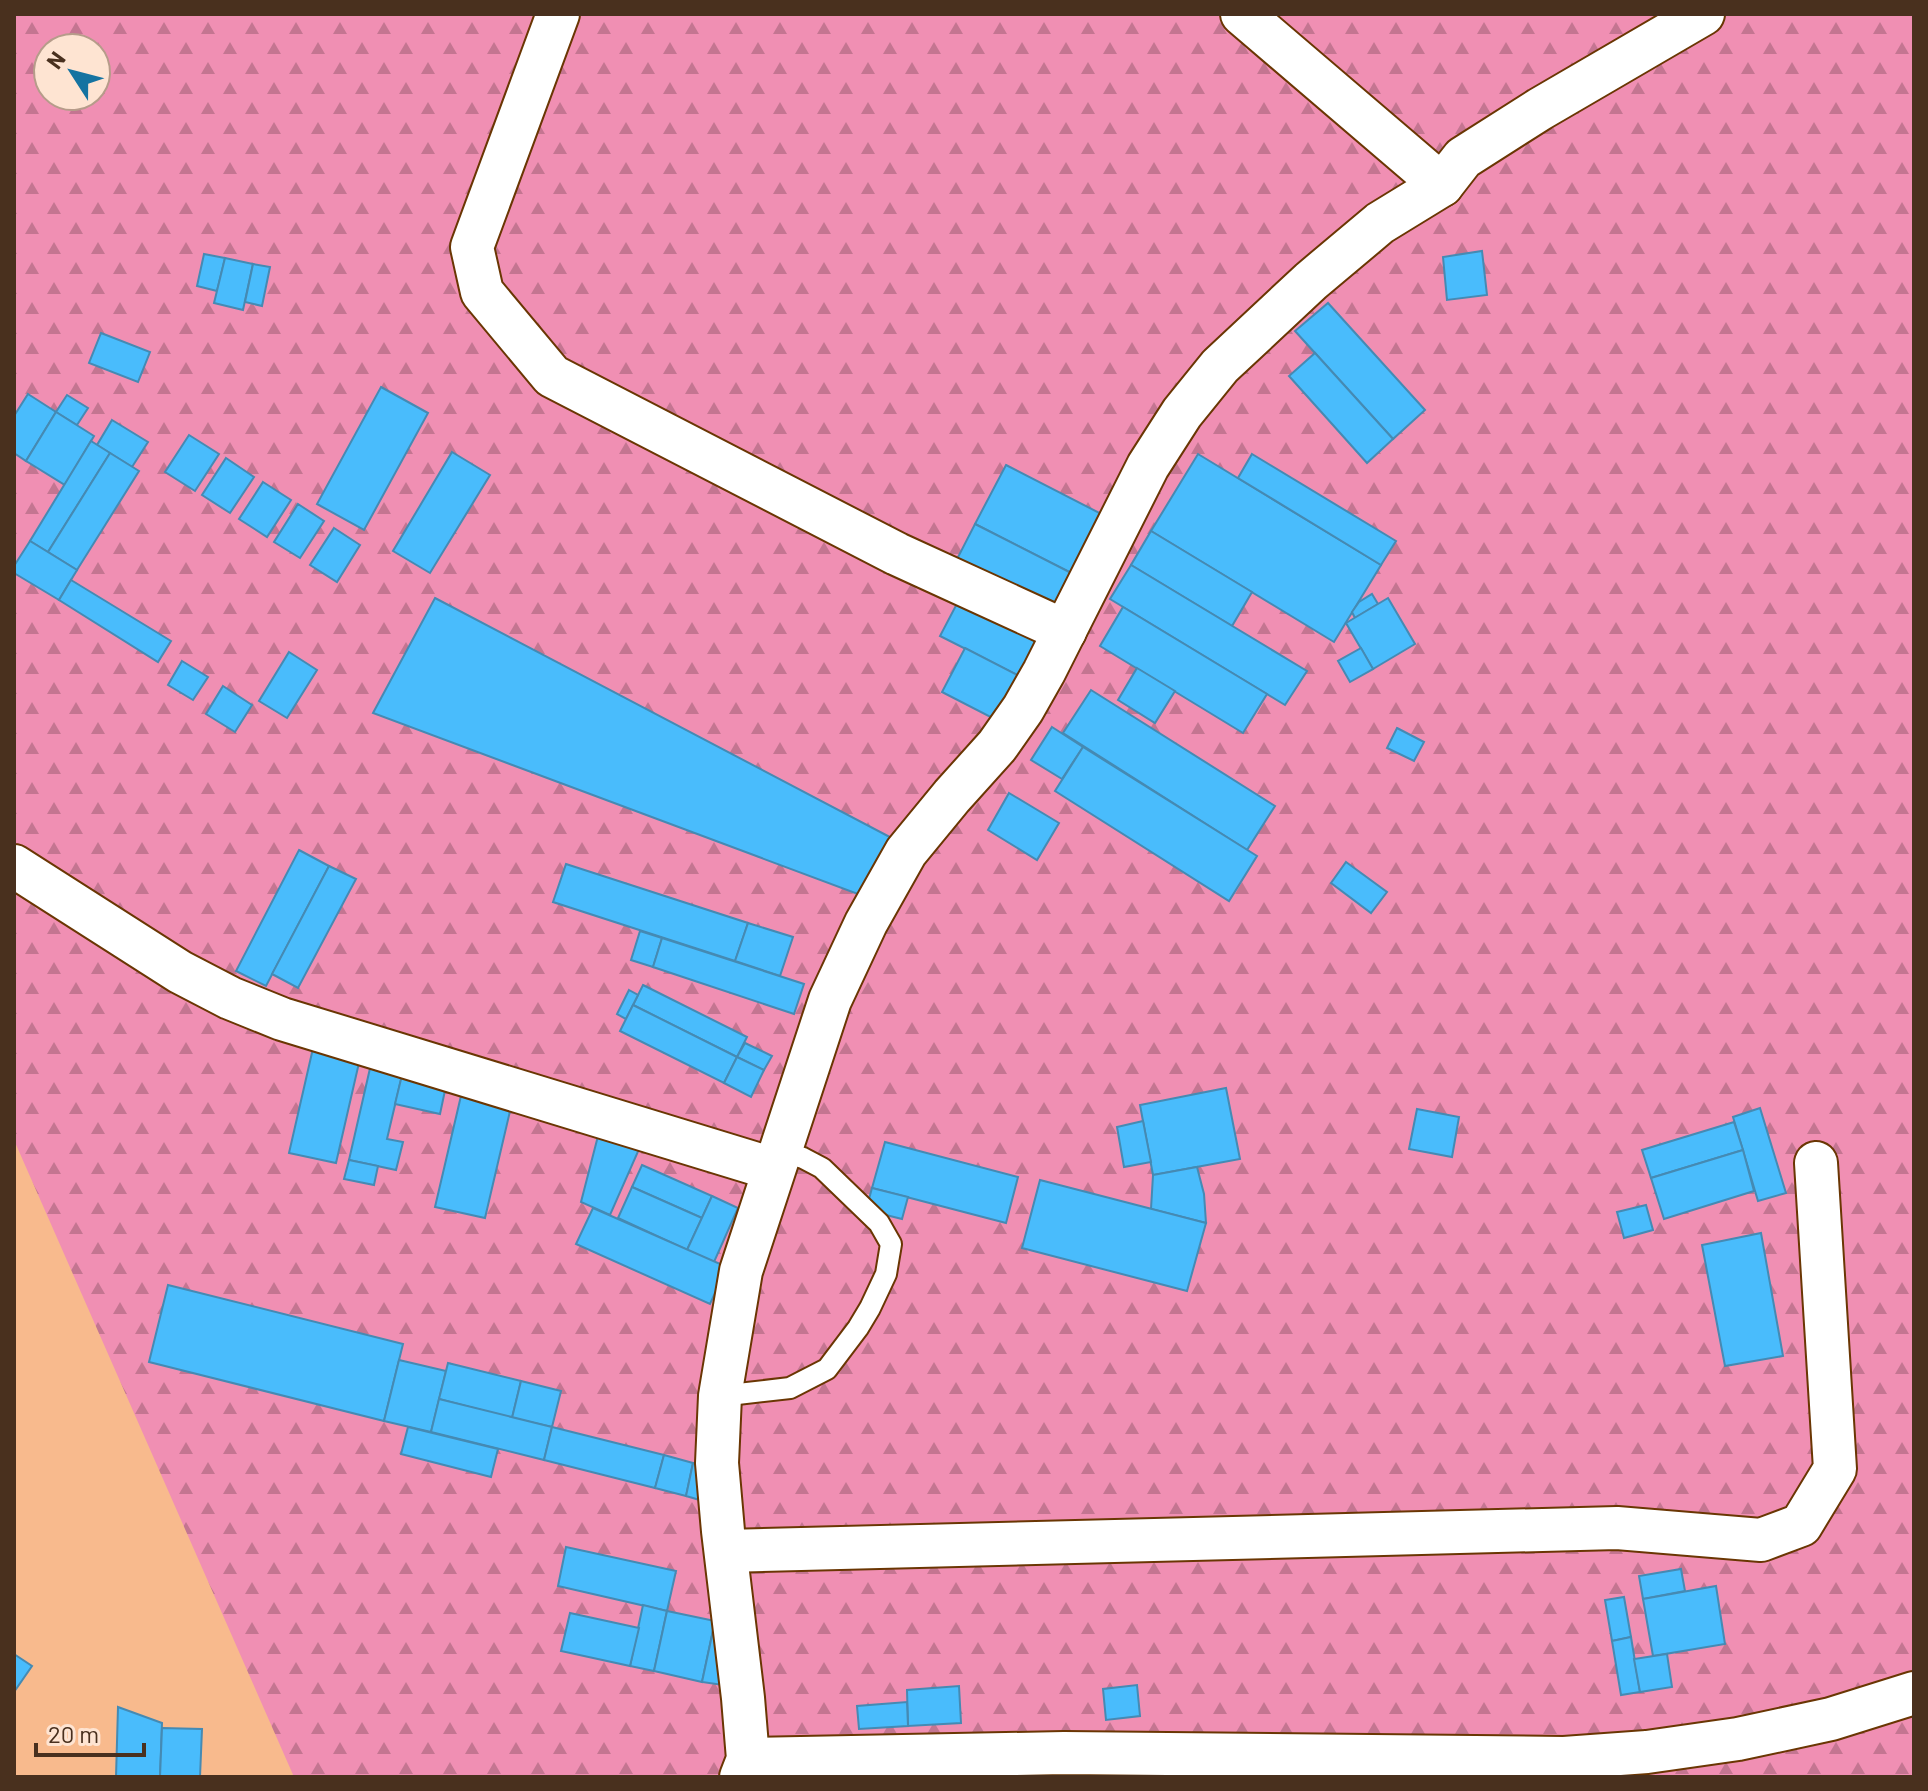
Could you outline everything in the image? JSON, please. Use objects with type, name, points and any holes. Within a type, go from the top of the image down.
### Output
[{"type":"street","points":[[558,14],[472,247],[482,292],[552,376],[897,554],[1065,631]]},
{"type":"street","points":[[1242,14],[1442,185]]},
{"type":"street","points":[[1703,14],[1540,109],[1463,158],[1442,185],[1380,223],[1311,281],[1220,366],[1182,413],[1148,466],[1023,709],[997,746],[906,852],[866,923],[830,1000],[741,1271],[720,1396],[717,1463],[743,1698],[744,1768],[1064,1753],[1564,1758],[1647,1752],[1738,1739],[1831,1719],[1914,1693]]},
{"type":"street","points":[[14,866],[180,972],[230,998],[282,1019],[776,1160]]},
{"type":"street","points":[[726,1551],[1617,1528],[1761,1540],[1801,1525],[1835,1469],[1816,1163]]},
{"type":"lane","points":[[720,1396],[790,1388],[827,1369],[858,1328],[886,1274],[891,1244],[879,1223],[822,1168],[803,1158],[776,1160]]},
{"type":"green space","points":[[14,14],[1914,14],[1914,1777],[294,1777],[14,1140]]},
{"type":"building","points":[[1482,251],[1487,295],[1447,300],[1443,257]]},
{"type":"building","points":[[204,254],[225,258],[217,291],[197,286]]},
{"type":"building","points":[[225,258],[253,264],[243,310],[214,303]]},
{"type":"building","points":[[253,264],[270,267],[262,306],[245,302]]},
{"type":"building","points":[[1328,303],[1425,410],[1393,439],[1295,331]]},
{"type":"building","points":[[101,333],[150,352],[138,382],[89,363]]},
{"type":"building","points":[[1315,353],[1393,439],[1367,463],[1289,376]]},
{"type":"building","points":[[381,387],[428,413],[364,530],[317,504]]},
{"type":"building","points":[[28,394],[56,412],[26,461],[14,453],[14,416]]},
{"type":"building","points":[[67,395],[88,408],[77,425],[56,412]]},
{"type":"building","points":[[56,412],[94,436],[65,485],[26,461]]},
{"type":"building","points":[[112,420],[148,442],[132,467],[97,445]]},
{"type":"building","points":[[189,435],[219,454],[195,491],[165,472]]},
{"type":"building","points":[[91,441],[110,453],[48,552],[30,541]]},
{"type":"building","points":[[452,452],[490,475],[430,573],[393,551]]},
{"type":"building","points":[[110,453],[139,471],[77,570],[48,552]]},
{"type":"building","points":[[1198,454],[1381,565],[1334,642],[1151,531]]},
{"type":"building","points":[[1252,454],[1396,541],[1381,565],[1238,478]]},
{"type":"building","points":[[226,458],[254,477],[230,513],[202,495]]},
{"type":"building","points":[[1006,465],[1115,521],[1085,580],[975,524]]},
{"type":"building","points":[[263,482],[291,500],[267,537],[239,519]]},
{"type":"building","points":[[298,504],[324,521],[300,558],[274,542]]},
{"type":"building","points":[[975,524],[1085,580],[1064,619],[955,563]]},
{"type":"building","points":[[334,528],[360,545],[337,582],[310,565]]},
{"type":"building","points":[[1151,531],[1252,592],[1232,626],[1131,565]]},
{"type":"building","points":[[30,541],[77,570],[59,600],[14,573],[14,566]]},
{"type":"building","points":[[1131,565],[1307,671],[1285,705],[1110,599]]},
{"type":"building","points":[[71,580],[171,641],[158,662],[59,600]]},
{"type":"building","points":[[962,594],[1050,639],[1029,681],[940,636]]},
{"type":"building","points":[[1372,594],[1378,604],[1355,618],[1352,612],[1359,602]]},
{"type":"building","points":[[435,598],[905,845],[874,900],[373,713]]},
{"type":"building","points":[[1388,598],[1415,644],[1373,669],[1346,623]]},
{"type":"building","points":[[1123,607],[1267,694],[1243,733],[1100,646]]},
{"type":"building","points":[[965,648],[1029,681],[1006,725],[942,692]]},
{"type":"building","points":[[1361,648],[1373,669],[1350,682],[1338,661]]},
{"type":"building","points":[[289,652],[317,670],[287,718],[259,701]]},
{"type":"building","points":[[182,661],[208,677],[193,700],[168,685]]},
{"type":"building","points":[[1137,668],[1175,691],[1155,723],[1118,700]]},
{"type":"building","points":[[223,686],[252,705],[235,732],[206,714]]},
{"type":"building","points":[[1091,690],[1275,806],[1247,850],[1063,733]]},
{"type":"building","points":[[1052,727],[1083,747],[1062,779],[1031,760]]},
{"type":"building","points":[[1397,728],[1424,742],[1414,761],[1387,748]]},
{"type":"building","points":[[1083,747],[1257,856],[1229,901],[1055,791]]},
{"type":"building","points":[[1009,793],[1059,823],[1037,860],[988,830]]},
{"type":"building","points":[[299,850],[329,866],[266,986],[236,971]]},
{"type":"building","points":[[1346,862],[1387,892],[1371,913],[1331,883]]},
{"type":"building","points":[[566,864],[748,923],[735,961],[553,902]]},
{"type":"building","points":[[329,866],[356,879],[298,988],[272,974]]},
{"type":"building","points":[[748,923],[793,937],[780,976],[735,961]]},
{"type":"building","points":[[640,931],[662,938],[653,967],[631,960]]},
{"type":"building","points":[[662,938],[804,984],[794,1014],[653,967]]},
{"type":"building","points":[[643,985],[747,1037],[737,1057],[633,1005]]},
{"type":"building","points":[[629,990],[638,995],[626,1019],[617,1014]]},
{"type":"building","points":[[633,1005],[737,1057],[724,1083],[620,1031]]},
{"type":"building","points":[[745,1043],[772,1056],[764,1070],[737,1057]]},
{"type":"building","points":[[314,1044],[361,1054],[336,1163],[289,1153]]},
{"type":"building","points":[[737,1057],[764,1070],[751,1097],[724,1083]]},
{"type":"building","points":[[371,1064],[403,1071],[387,1139],[403,1142],[396,1170],[349,1160]]},
{"type":"building","points":[[403,1071],[447,1081],[440,1114],[395,1104]]},
{"type":"building","points":[[464,1083],[514,1094],[485,1218],[435,1207]]},
{"type":"building","points":[[1226,1088],[1240,1159],[1153,1175],[1140,1105]]},
{"type":"building","points":[[1760,1108],[1786,1193],[1758,1201],[1733,1117]]},
{"type":"building","points":[[1417,1109],[1459,1117],[1452,1157],[1409,1149]]},
{"type":"building","points":[[1143,1121],[1151,1162],[1124,1167],[1117,1127]]},
{"type":"building","points":[[1734,1122],[1743,1150],[1651,1178],[1642,1150]]},
{"type":"building","points":[[598,1136],[640,1147],[610,1215],[581,1202]]},
{"type":"building","points":[[885,1142],[1018,1177],[1006,1223],[872,1188]]},
{"type":"building","points":[[1743,1150],[1754,1191],[1664,1219],[1651,1178]]},
{"type":"building","points":[[349,1160],[378,1166],[374,1185],[344,1179]]},
{"type":"building","points":[[642,1165],[712,1196],[702,1218],[632,1187]]},
{"type":"building","points":[[1197,1167],[1204,1194],[1206,1223],[1151,1209],[1153,1175]]},
{"type":"building","points":[[1040,1180],[1206,1223],[1187,1291],[1022,1248]]},
{"type":"building","points":[[632,1187],[702,1218],[687,1250],[618,1218]]},
{"type":"building","points":[[872,1188],[908,1197],[902,1219],[866,1210]]},
{"type":"building","points":[[712,1196],[738,1208],[714,1262],[687,1250]]},
{"type":"building","points":[[1646,1205],[1653,1230],[1624,1238],[1617,1212]]},
{"type":"building","points":[[593,1208],[727,1267],[710,1304],[576,1244]]},
{"type":"building","points":[[1761,1233],[1783,1356],[1725,1366],[1702,1245]]},
{"type":"building","points":[[168,1285],[403,1344],[384,1421],[149,1362]]},
{"type":"building","points":[[399,1360],[446,1371],[431,1432],[384,1421]]},
{"type":"building","points":[[448,1363],[521,1381],[512,1418],[439,1399]]},
{"type":"building","points":[[521,1381],[561,1391],[552,1427],[512,1418]]},
{"type":"building","points":[[439,1399],[552,1427],[544,1460],[431,1432]]},
{"type":"building","points":[[408,1427],[498,1449],[491,1477],[401,1454]]},
{"type":"building","points":[[552,1427],[664,1455],[655,1488],[544,1460]]},
{"type":"building","points":[[664,1455],[693,1463],[686,1496],[655,1488]]},
{"type":"building","points":[[693,1463],[712,1465],[717,1505],[686,1496]]},
{"type":"building","points":[[566,1547],[676,1571],[667,1611],[558,1586]]},
{"type":"building","points":[[1681,1569],[1685,1591],[1643,1599],[1639,1576]]},
{"type":"building","points":[[1716,1586],[1725,1644],[1653,1656],[1643,1599]]},
{"type":"building","points":[[1624,1597],[1631,1637],[1612,1641],[1605,1600]]},
{"type":"building","points":[[643,1605],[667,1611],[654,1671],[630,1666]]},
{"type":"building","points":[[667,1611],[715,1621],[702,1682],[654,1671]]},
{"type":"building","points":[[570,1613],[639,1628],[630,1666],[561,1651]]},
{"type":"building","points":[[715,1621],[737,1687],[702,1682]]},
{"type":"building","points":[[1631,1637],[1640,1692],[1621,1695],[1612,1641]]},
{"type":"building","points":[[14,1654],[32,1666],[14,1692]]},
{"type":"building","points":[[1667,1654],[1672,1687],[1640,1692],[1634,1659]]},
{"type":"building","points":[[1137,1685],[1140,1716],[1106,1720],[1103,1689]]},
{"type":"building","points":[[959,1686],[961,1723],[908,1726],[907,1690]]},
{"type":"building","points":[[907,1702],[908,1726],[859,1729],[857,1706]]},
{"type":"building","points":[[118,1707],[162,1723],[160,1777],[116,1777]]},
{"type":"building","points":[[162,1728],[202,1729],[200,1777],[160,1777]]},
{"type":"building","points":[[953,1770],[1087,1770],[1086,1777],[953,1777]]}]
